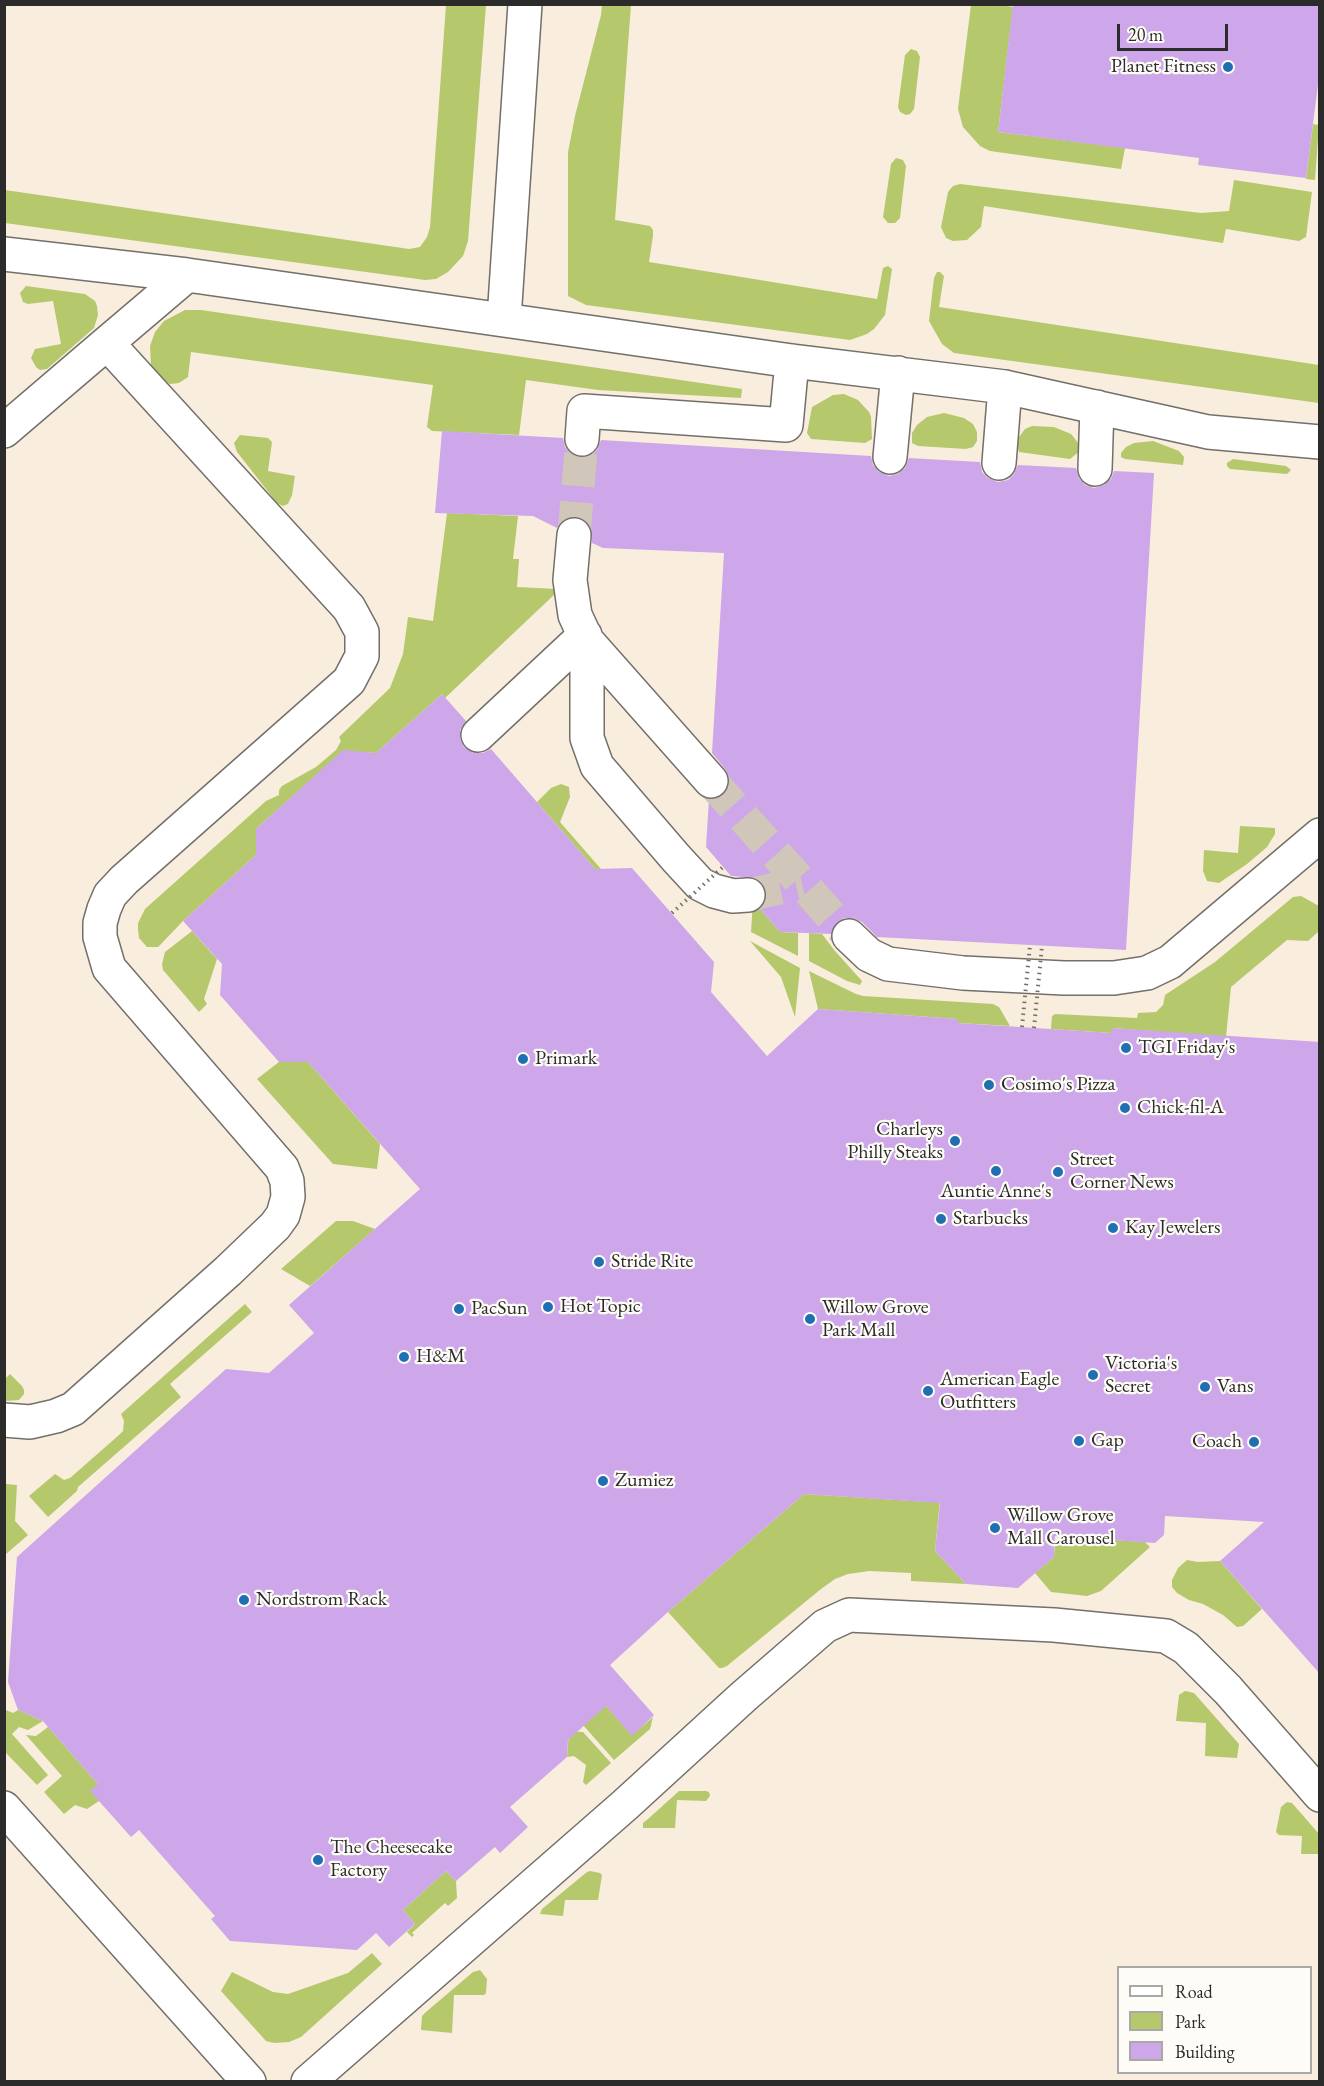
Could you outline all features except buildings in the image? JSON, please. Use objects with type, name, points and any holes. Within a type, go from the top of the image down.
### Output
[{"type":"lane","points":[[504,319],[525,4]]},
{"type":"lane","points":[[4,254],[187,275],[792,361],[1005,387],[1208,432],[1320,442]]},
{"type":"lane","points":[[4,431],[187,275]]},
{"type":"lane","points":[[4,1420],[30,1422],[73,1409],[228,1271],[283,1215],[288,1197],[287,1181],[282,1168],[109,968],[103,953],[100,923],[110,895],[124,880],[349,681],[362,656],[363,632],[349,608],[107,343]]},
{"type":"lane","points":[[582,439],[584,411],[684,432],[786,438],[792,361]]},
{"type":"lane","points":[[890,457],[898,373]]},
{"type":"lane","points":[[999,464],[1005,387]]},
{"type":"lane","points":[[1095,469],[1097,407]]},
{"type":"lane","points":[[574,535],[570,580],[575,615],[586,638],[711,781]]},
{"type":"lane","points":[[478,735],[586,638]]},
{"type":"lane","points":[[586,638],[587,738],[597,766],[700,884],[733,896],[748,895]]},
{"type":"lane","points":[[849,936],[869,955],[898,966],[963,973],[1064,978],[1114,978],[1147,973],[1170,962],[1320,835]]},
{"type":"lane","points":[[309,2082],[625,1805],[759,1683],[825,1626],[849,1615],[1054,1625],[1166,1636],[1186,1648],[1228,1690],[1320,1795]]},
{"type":"lane","points":[[4,1808],[249,2082]]},
{"type":"path","points":[[672,914],[723,867]]},
{"type":"path","points":[[1022,1027],[1030,945]]},
{"type":"path","points":[[1034,1028],[1042,946]]},
{"type":"green space","points":[[994,4],[1013,7],[998,132],[1125,148],[1121,169],[990,151],[980,146],[963,127],[958,109],[971,5]]},
{"type":"green space","points":[[446,5],[486,5],[468,241],[463,256],[448,272],[436,279],[425,280],[5,223],[5,190],[409,249],[420,247],[430,227]]},
{"type":"green space","points":[[602,5],[631,5],[615,220],[650,226],[653,236],[649,262],[877,299],[883,268],[888,266],[892,269],[885,315],[874,329],[850,340],[586,305],[568,296],[568,152]]},
{"type":"green space","points":[[911,49],[917,51],[920,57],[914,109],[906,115],[900,112],[898,107],[905,55]]},
{"type":"green space","points":[[1313,124],[1319,125],[1315,180],[1306,179]]},
{"type":"green space","points":[[896,158],[903,160],[906,166],[900,218],[895,223],[888,223],[883,217],[891,164]]},
{"type":"green space","points":[[1234,180],[1312,192],[1306,237],[1299,241],[1226,229],[1223,243],[984,206],[981,227],[967,240],[953,241],[946,238],[941,227],[948,192],[953,186],[960,184],[1201,213],[1229,211]]},
{"type":"green space","points":[[937,272],[944,276],[939,307],[1319,365],[1319,403],[954,353],[942,344],[929,321],[934,278]]},
{"type":"green space","points":[[26,286],[85,294],[95,301],[97,306],[98,315],[94,328],[47,369],[40,370],[31,358],[35,349],[61,344],[53,301],[28,304],[23,302],[20,293]]},
{"type":"green space","points":[[185,310],[201,310],[742,389],[741,398],[598,390],[526,380],[519,435],[432,431],[427,427],[433,385],[191,352],[188,377],[179,383],[170,384],[159,378],[151,366],[150,346],[155,332],[164,321]]},
{"type":"green space","points":[[844,394],[858,400],[869,412],[872,439],[865,443],[811,439],[807,433],[812,407],[833,395]]},
{"type":"green space","points":[[944,413],[964,418],[973,424],[977,432],[977,441],[973,447],[966,449],[918,446],[912,443],[912,433],[917,425],[927,417]]},
{"type":"green space","points":[[1032,426],[1054,427],[1071,434],[1079,444],[1080,451],[1070,459],[1019,452],[1016,441],[1025,429]]},
{"type":"green space","points":[[240,435],[268,438],[272,442],[268,471],[295,476],[288,504],[283,506],[277,503],[237,452],[234,443]]},
{"type":"green space","points":[[1153,441],[1179,451],[1184,457],[1183,465],[1121,457],[1126,447],[1134,443]]},
{"type":"green space","points":[[1233,459],[1286,466],[1291,470],[1287,474],[1230,469],[1227,463]]},
{"type":"green space","points":[[447,513],[518,516],[513,559],[519,559],[517,587],[557,589],[556,593],[445,698],[442,694],[376,753],[343,751],[257,828],[256,855],[183,921],[158,947],[147,947],[139,938],[138,929],[138,923],[145,909],[266,801],[279,795],[282,786],[316,767],[336,750],[341,741],[339,737],[390,688],[403,654],[408,617],[433,621]]},
{"type":"green space","points":[[561,784],[569,787],[570,797],[560,822],[601,869],[595,869],[537,802],[551,788]]},
{"type":"green space","points":[[1240,826],[1275,828],[1275,834],[1267,847],[1247,864],[1219,883],[1207,881],[1203,871],[1204,850],[1238,853]]},
{"type":"green space","points":[[1301,896],[1319,906],[1319,931],[1308,941],[1287,940],[1231,987],[1226,1037],[1113,1028],[1112,1033],[1051,1029],[1052,1016],[1055,1014],[1137,1018],[1138,1013],[1156,1012],[1163,1005],[1165,995],[1215,962],[1293,897]]},
{"type":"green space","points":[[753,901],[780,932],[798,933],[798,956],[751,932]]},
{"type":"green space","points":[[192,931],[217,959],[204,999],[207,1004],[199,1012],[163,970],[162,964],[165,952]]},
{"type":"green space","points":[[809,933],[822,934],[862,981],[860,985],[847,981],[809,961]]},
{"type":"green space","points":[[750,941],[800,968],[795,1017],[781,977]]},
{"type":"green space","points":[[809,971],[863,996],[993,1004],[999,1007],[1010,1026],[958,1023],[958,1019],[818,1009]]},
{"type":"green space","points":[[279,1062],[308,1062],[380,1144],[377,1169],[333,1164],[257,1079]]},
{"type":"green space","points":[[336,1221],[353,1221],[375,1229],[310,1286],[281,1269]]},
{"type":"green space","points":[[245,1304],[252,1312],[170,1384],[181,1397],[78,1487],[77,1491],[48,1517],[29,1496],[55,1474],[64,1480],[70,1478],[119,1435],[123,1431],[124,1421],[121,1414]]},
{"type":"green space","points":[[10,1374],[24,1390],[19,1400],[5,1401],[5,1379]]},
{"type":"green space","points":[[5,1484],[17,1485],[15,1521],[28,1535],[5,1555]]},
{"type":"green space","points":[[941,1490],[935,1551],[966,1584],[911,1581],[911,1573],[869,1571],[848,1574],[835,1579],[821,1589],[722,1668],[719,1668],[668,1612],[804,1494],[929,1502]]},
{"type":"green space","points":[[1065,1534],[1083,1538],[1145,1542],[1150,1547],[1101,1591],[1087,1596],[1051,1592],[1035,1573],[1054,1557],[1055,1544]]},
{"type":"green space","points":[[1187,1560],[1220,1561],[1262,1609],[1243,1626],[1237,1627],[1223,1615],[1177,1593],[1172,1587],[1172,1580],[1178,1568]]},
{"type":"green space","points":[[1185,1691],[1194,1693],[1239,1744],[1237,1758],[1205,1756],[1206,1723],[1176,1721],[1179,1695]]},
{"type":"green space","points":[[606,1706],[632,1735],[653,1717],[650,1729],[614,1760],[575,1716]]},
{"type":"green space","points":[[6,1710],[13,1713],[18,1710],[43,1721],[28,1730],[19,1727],[12,1734],[48,1775],[37,1785],[5,1752]]},
{"type":"green space","points":[[48,1727],[98,1784],[99,1801],[87,1809],[75,1805],[64,1814],[44,1792],[62,1776],[26,1735],[36,1736]]},
{"type":"green space","points":[[569,1731],[583,1732],[611,1763],[586,1785],[583,1782],[586,1765],[574,1756],[567,1757]]},
{"type":"green space","points":[[679,1791],[706,1791],[710,1796],[706,1801],[677,1800],[675,1828],[643,1828],[643,1823]]},
{"type":"green space","points":[[1287,1802],[1292,1803],[1319,1834],[1319,1854],[1301,1854],[1302,1836],[1279,1835],[1276,1832],[1281,1807]]},
{"type":"green space","points":[[446,1871],[456,1881],[457,1898],[448,1906],[445,1903],[412,1933],[414,1935],[412,1937],[407,1932],[415,1924],[403,1910]]},
{"type":"green space","points":[[590,1871],[602,1875],[598,1900],[565,1900],[563,1916],[540,1914],[542,1909]]},
{"type":"green space","points":[[372,1953],[382,1964],[301,2037],[289,2042],[266,2041],[221,1991],[232,1972],[273,1992],[288,1994],[348,1973]]},
{"type":"green space","points":[[480,1970],[487,1979],[486,1993],[484,1995],[454,1995],[452,2033],[421,2030],[422,2016],[473,1972]]},
{"type":"tunnel","points":[[574,535],[582,439]]},
{"type":"tunnel","points":[[711,781],[849,936]]},
{"type":"tunnel","points":[[748,895],[802,883]]},
{"type":"place","name":"Planet Fitness","points":[[1228,67]]},
{"type":"place","name":"TGI Friday's","points":[[1126,1048]]},
{"type":"place","name":"Primark","points":[[523,1059]]},
{"type":"place","name":"Cosimo's Pizza","points":[[989,1085]]},
{"type":"place","name":"Chick-fil-A","points":[[1125,1108]]},
{"type":"place","name":"Charleys Philly Steaks","points":[[955,1141]]},
{"type":"place","name":"Auntie Anne's","points":[[996,1171]]},
{"type":"place","name":"Street Corner News","points":[[1058,1172]]},
{"type":"place","name":"Starbucks","points":[[941,1219]]},
{"type":"place","name":"Kay Jewelers","points":[[1113,1228]]},
{"type":"place","name":"Stride Rite","points":[[599,1262]]},
{"type":"place","name":"Hot Topic","points":[[548,1307]]},
{"type":"place","name":"PacSun","points":[[459,1309]]},
{"type":"place","name":"Willow Grove Park Mall","points":[[810,1319]]},
{"type":"place","name":"H&M","points":[[404,1357]]},
{"type":"place","name":"Victoria's Secret","points":[[1093,1375]]},
{"type":"place","name":"Vans","points":[[1205,1387]]},
{"type":"place","name":"American Eagle Outfitters","points":[[928,1391]]},
{"type":"place","name":"Gap","points":[[1079,1441]]},
{"type":"place","name":"Coach","points":[[1254,1442]]},
{"type":"place","name":"Zumiez","points":[[603,1481]]},
{"type":"place","name":"Willow Grove Mall Carousel","points":[[995,1528]]},
{"type":"place","name":"Nordstrom Rack","points":[[244,1600]]},
{"type":"place","name":"The Cheesecake Factory","points":[[318,1860]]}]
